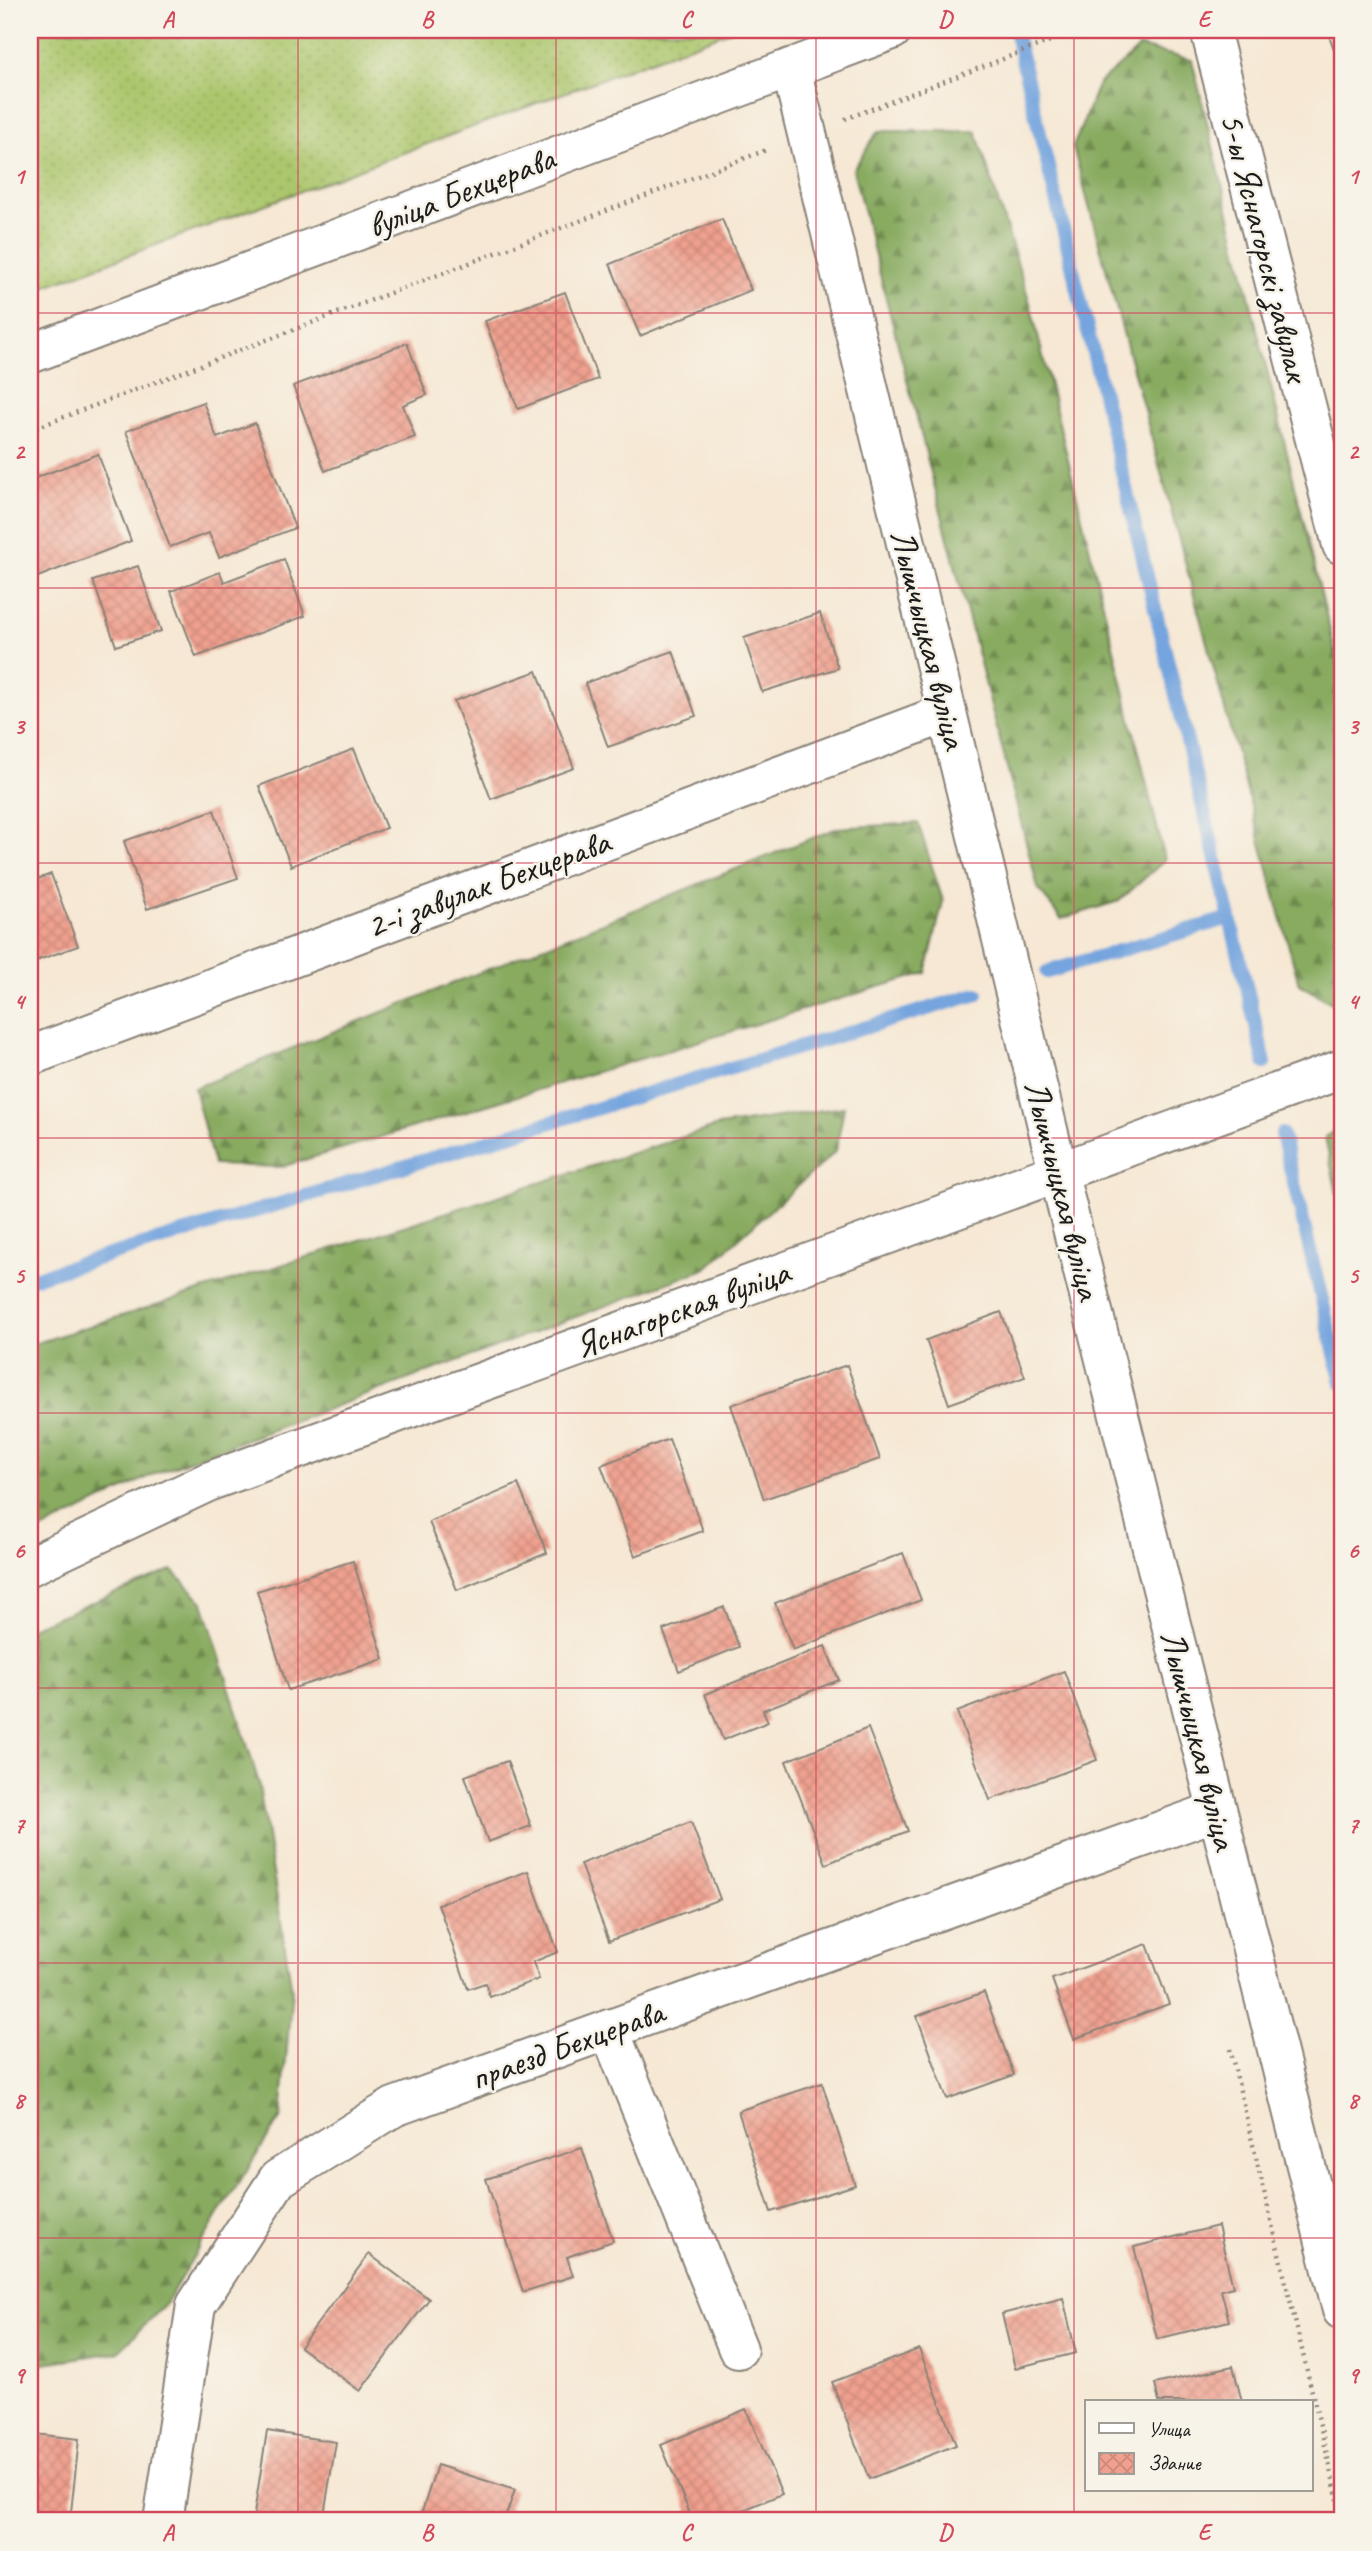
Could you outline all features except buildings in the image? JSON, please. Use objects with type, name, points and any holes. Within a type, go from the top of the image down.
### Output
[{"type":"street","name":"вуліца Бехцерава","points":[[30,354],[892,30]]},
{"type":"street","name":"5-ы Яснагорскі завулак","points":[[1210,30],[1342,545]]},
{"type":"street","name":"Лышчыцкая вуліца","points":[[791,68],[1058,1171],[1342,2310]]},
{"type":"street","name":"2-і завулак Бехцерава","points":[[30,1056],[947,713]]},
{"type":"street","name":"Яснагорская вуліца","points":[[30,1566],[210,1481],[1342,1069]]},
{"type":"street","name":"праезд Бехцерава","points":[[163,2521],[196,2305],[278,2179],[394,2107],[1216,1811]]},
{"type":"street","points":[[609,2029],[737,2349]]},
{"type":"path","points":[[30,430],[1079,30]]},
{"type":"path","points":[[1228,2042],[1342,2517]]},
{"type":"green space","points":[[30,30],[733,30],[30,292]]},
{"type":"green space","points":[[1140,47],[1192,60],[1342,680],[1342,1009],[1299,984],[1073,147],[1099,83]]},
{"type":"green space","points":[[878,131],[976,131],[1030,303],[1165,860],[1119,901],[1061,919],[1038,888],[853,170]]},
{"type":"green space","points":[[918,823],[943,901],[926,973],[281,1167],[214,1165],[194,1088],[837,828]]},
{"type":"green space","points":[[844,1107],[836,1151],[705,1269],[156,1473],[30,1536],[30,1345],[718,1126]]},
{"type":"green space","points":[[1342,1126],[1342,1219],[1325,1137]]},
{"type":"green space","points":[[172,1570],[203,1602],[258,1780],[292,1990],[281,2117],[164,2306],[118,2352],[30,2365],[30,1628]]},
{"type":"waterway","points":[[1015,30],[1265,1063]]},
{"type":"waterway","points":[[1047,972],[1230,918]]},
{"type":"waterway","points":[[30,1279],[977,994]]},
{"type":"waterway","points":[[1282,1134],[1342,1383]]}]
